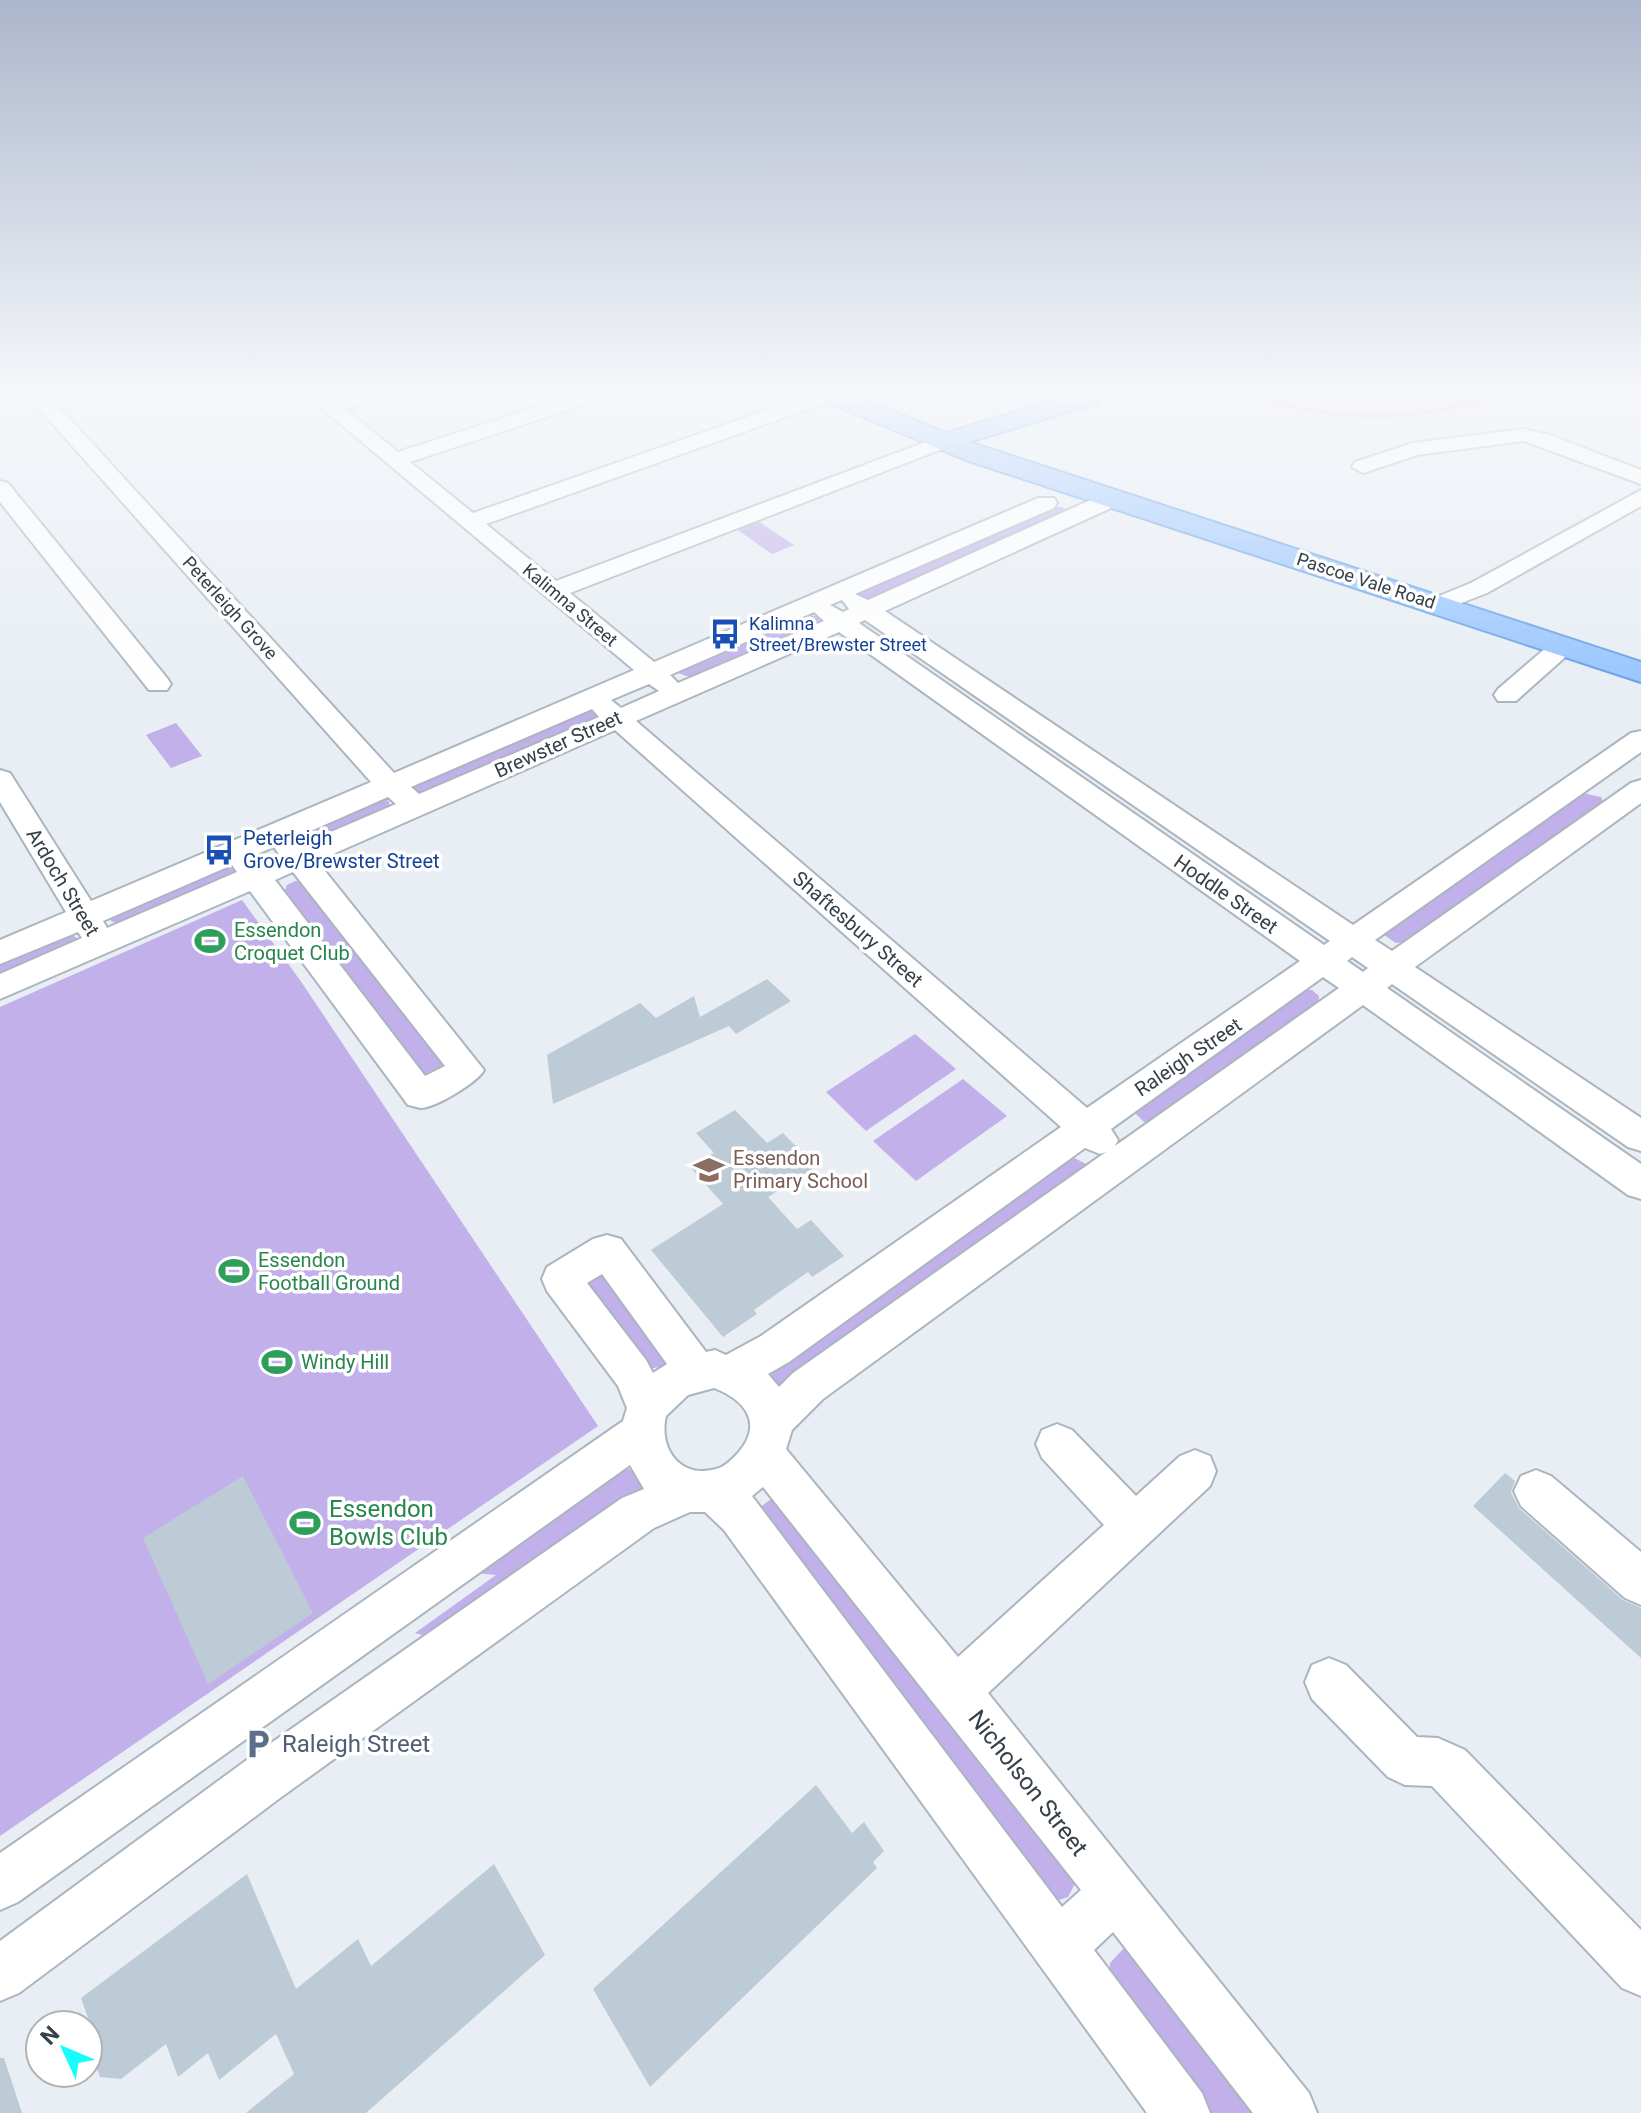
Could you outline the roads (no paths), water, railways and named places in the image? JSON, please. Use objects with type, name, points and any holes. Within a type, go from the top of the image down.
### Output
[{"type":"main road","name":"Pascoe Vale Road","points":[[1101,494],[1641,672]]},
{"type":"street","points":[[5,494],[158,684]]},
{"type":"street","name":"Peterleigh Grove","points":[[126,494],[390,785],[398,801],[411,808]]},
{"type":"street","name":"Kalimna Street","points":[[435,494],[677,692]]},
{"type":"street","points":[[469,522],[550,494]]},
{"type":"street","points":[[553,591],[821,494]]},
{"type":"street","name":"Brewster Street","points":[[0,987],[100,943],[246,864],[289,845],[390,785],[606,708],[677,692],[840,606],[1072,494]]},
{"type":"street","points":[[1448,608],[1641,497]]},
{"type":"street","name":"Brewster Street","points":[[289,845],[411,808],[606,708],[652,673],[840,606],[1114,498]]},
{"type":"street","name":"Hoddle Street","points":[[840,606],[1077,752],[1641,1137]]},
{"type":"street","name":"Hoddle Street","points":[[840,606],[1046,767],[1641,1184]]},
{"type":"street","points":[[1507,695],[1563,646]]},
{"type":"street","name":"Shaftesbury Street","points":[[606,708],[1123,1159]]},
{"type":"street","name":"Raleigh Street","points":[[714,1372],[775,1349],[1085,1127],[1641,739]]},
{"type":"street","points":[[1046,767],[1077,752]]},
{"type":"street","points":[[1588,776],[1637,797]]},
{"type":"street","name":"Ardoch Street","points":[[0,779],[100,943]]},
{"type":"street","points":[[0,1974],[262,1780],[638,1513],[702,1491],[735,1485],[752,1472],[768,1438],[808,1386],[1359,989],[1637,797]]},
{"type":"street","points":[[246,864],[420,1095],[467,1070],[289,845]]},
{"type":"street","name":"Brewster Street","points":[[0,953],[85,917],[246,864]]},
{"type":"street","points":[[768,1438],[768,1405],[759,1391],[714,1372],[607,1251],[561,1279],[632,1373],[645,1420],[645,1452],[654,1470],[670,1483],[702,1491],[740,1515],[1182,2113]]},
{"type":"street","points":[[0,1884],[645,1420],[660,1390],[676,1378],[714,1372]]},
{"type":"street","name":"Nicholson Street","points":[[768,1438],[956,1691],[1289,2113]]},
{"type":"street","points":[[1057,1444],[1135,1526]]},
{"type":"street","points":[[956,1691],[1195,1471]]},
{"type":"street","points":[[1536,1491],[1641,1582]]},
{"type":"street","points":[[1329,1682],[1405,1760],[1415,1763],[1436,1761],[1448,1767],[1641,1969]]},
{"type":"street","points":[[1060,1946],[1115,1894]]},
{"type":"place","name":"Kalimna Street/Brewster Street","points":[[725,634]]},
{"type":"place","name":"Peterleigh Grove/Brewster Street","points":[[219,850]]},
{"type":"place","name":"Essendon Croquet Club","points":[[210,941]]},
{"type":"place","name":"Essendon Primary School","points":[[709,1170]]},
{"type":"place","name":"Essendon Football Ground","points":[[234,1271]]},
{"type":"place","name":"Windy Hill","points":[[277,1362]]},
{"type":"place","name":"Essendon Bowls Club","points":[[305,1523]]},
{"type":"place","name":"Raleigh Street","points":[[258,1744]]}]
